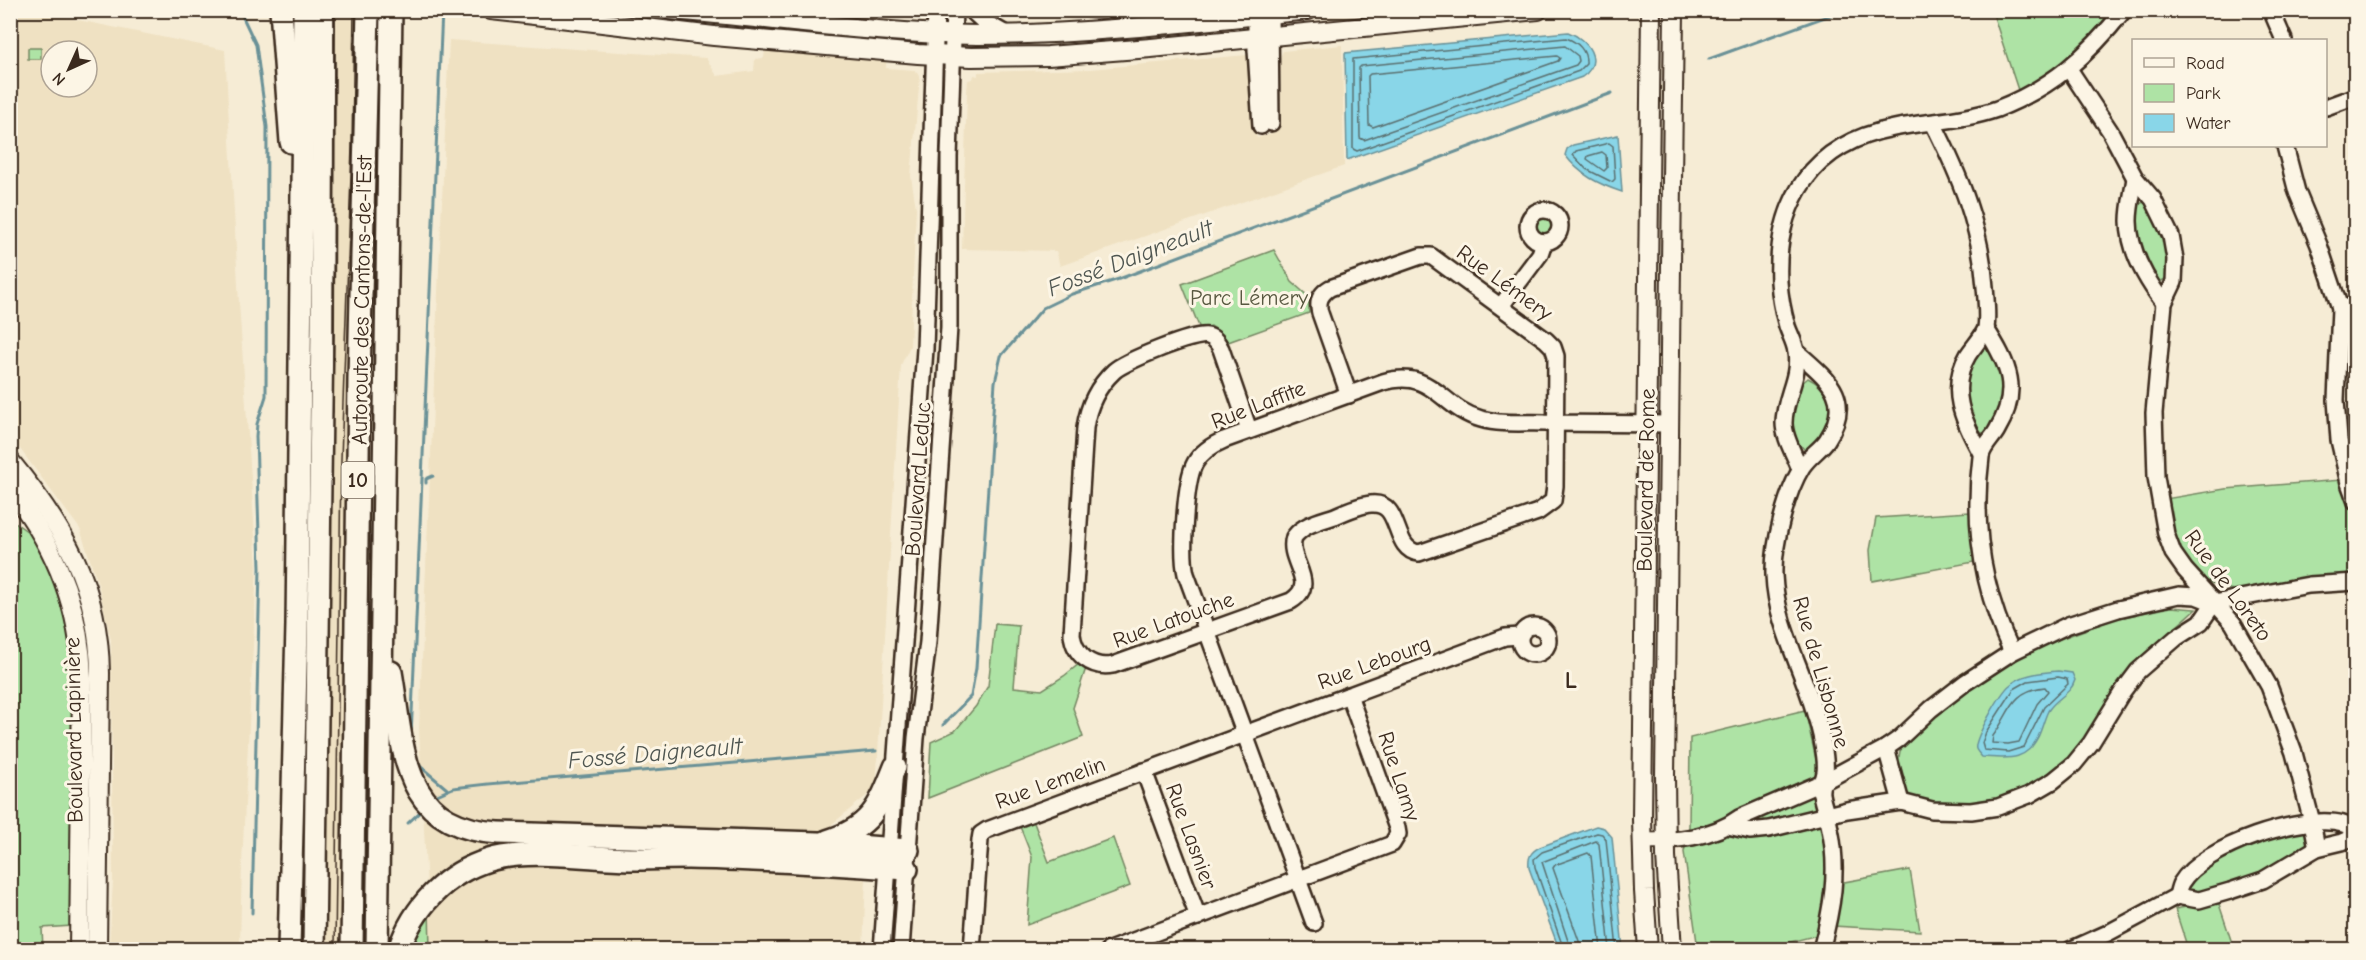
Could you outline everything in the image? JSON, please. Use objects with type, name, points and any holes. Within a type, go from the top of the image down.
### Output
[{"type":"highway","points":[[281,10],[289,118],[302,240]]},
{"type":"highway","points":[[290,950],[297,625],[304,10]]},
{"type":"highway","name":"Autoroute des Cantons-de-l'Est","points":[[314,950],[322,327],[323,10]]},
{"type":"highway","name":"Autoroute des Cantons-de-l'Est","points":[[352,950],[359,378],[368,10]]},
{"type":"highway","points":[[377,950],[391,10]]},
{"type":"highway","points":[[381,616],[393,681],[398,727],[414,784],[424,798],[441,814],[454,822],[471,829],[488,832],[818,843],[898,858]]},
{"type":"highway","points":[[818,843],[848,834],[868,820],[879,805],[895,767]]},
{"type":"highway","points":[[399,950],[413,919],[437,889],[472,866],[506,856],[631,859],[898,858]]},
{"type":"main road","points":[[490,10],[733,38],[944,56],[1067,55],[1538,10]]},
{"type":"main road","points":[[670,10],[734,13],[944,34],[1098,31],[1308,10]]},
{"type":"main road","name":"Boulevard de Rome","points":[[1648,950],[1642,841],[1651,10]]},
{"type":"main road","name":"Boulevard de Rome","points":[[1671,950],[1665,841],[1674,10]]},
{"type":"main road","name":"Boulevard Lapinière","points":[[10,461],[51,513],[70,548],[86,588],[96,630],[100,673],[97,950]]},
{"type":"main road","name":"Boulevard Lapinière","points":[[10,489],[31,516],[54,556],[67,588],[79,636],[82,678],[79,950]]},
{"type":"street","name":"Boulevard Leduc","points":[[882,950],[916,738],[927,649],[946,377],[944,34],[936,10]]},
{"type":"street","name":"Boulevard Leduc","points":[[944,34],[954,10]]},
{"type":"street","points":[[971,10],[983,21],[1006,34]]},
{"type":"street","points":[[1800,469],[1787,438],[1784,421],[1789,395],[1797,374],[1796,351],[1784,313],[1779,278],[1782,230],[1787,210],[1796,191],[1821,162],[1850,141],[1893,128],[1933,123],[1994,110],[2020,99],[2069,69],[2091,49],[2124,10]]},
{"type":"street","points":[[2271,10],[2284,39]]},
{"type":"street","points":[[733,38],[734,13]]},
{"type":"street","points":[[1263,13],[1266,124]]},
{"type":"street","name":"Boulevard Leduc","points":[[901,950],[895,767],[944,56]]},
{"type":"street","name":"Rue de Loreto","points":[[2069,69],[2110,131],[2135,178],[2153,199],[2171,236],[2175,259],[2174,282],[2164,303],[2154,412],[2160,504],[2166,534],[2173,553],[2185,570],[2233,623],[2244,639],[2273,695],[2291,742],[2317,848]]},
{"type":"street","points":[[2327,106],[2355,96]]},
{"type":"street","points":[[1933,123],[1965,190],[1978,234],[1984,273],[1986,329],[2007,366],[2011,391],[2004,418],[1981,453],[1977,508],[1982,566],[1996,616],[2012,652]]},
{"type":"street","points":[[2285,147],[2297,192],[2348,307],[2336,400],[2340,440],[2355,502]]},
{"type":"street","points":[[2135,178],[2129,218],[2133,243],[2153,289],[2164,303]]},
{"type":"street","points":[[1501,306],[1540,254],[1544,242]]},
{"type":"street","name":"Rue Lémery","points":[[1349,395],[1318,302],[1326,290],[1424,255],[1441,262],[1546,340],[1555,351],[1556,423]]},
{"type":"street","points":[[1981,453],[1961,414],[1958,390],[1962,367],[1986,329]]},
{"type":"street","name":"Rue Latouche","points":[[1249,430],[1221,349],[1215,340],[1206,335],[1197,336],[1132,360],[1117,369],[1098,390],[1088,414],[1072,634],[1077,651],[1090,663],[1109,666],[1297,597],[1302,590],[1303,581],[1292,548],[1294,537],[1308,525],[1365,504],[1377,504],[1388,509],[1405,546],[1410,551],[1419,554],[1544,510],[1554,498],[1556,423]]},
{"type":"street","name":"Rue de Lisbonne","points":[[1796,351],[1830,381],[1838,409],[1838,417],[1826,442],[1800,469],[1780,523],[1775,552],[1775,580],[1783,628],[1816,716],[1825,760],[1826,771],[1820,791],[1833,845],[1835,881],[1831,913],[1821,950]]},
{"type":"street","name":"Rue Laffite","points":[[1314,923],[1187,580],[1184,563],[1189,481],[1193,465],[1205,450],[1217,443],[1383,382],[1406,378],[1426,384],[1463,411],[1484,420],[1670,424]]},
{"type":"street","points":[[1642,841],[1665,841],[1704,834],[1728,826],[1739,818],[1823,782],[1899,739],[1930,709],[2012,652],[2068,625],[2118,609],[2179,595],[2196,596],[2214,603],[2309,585],[2355,582]]},
{"type":"street","points":[[1728,826],[1750,831],[1847,810],[1901,802],[1932,810],[1985,809],[1998,807],[2029,795],[2053,781],[2074,764],[2091,743],[2116,701],[2139,671],[2176,638],[2201,622],[2214,603]]},
{"type":"street","name":"Rue Lebourg","points":[[1243,734],[1505,637],[1520,636]]},
{"type":"street","name":"Rue Lamy","points":[[1298,880],[1385,848],[1392,844],[1398,834],[1349,695]]},
{"type":"street","name":"Rue Lemelin","points":[[972,950],[980,840],[983,832],[1243,734]]},
{"type":"street","points":[[1886,747],[1901,802]]},
{"type":"street","name":"Rue Lasnier","points":[[1144,771],[1198,917]]},
{"type":"street","points":[[2177,896],[2182,882],[2204,861],[2239,840],[2312,822],[2343,824],[2355,830]]},
{"type":"street","points":[[2070,950],[2108,933],[2177,896],[2199,900],[2230,891],[2263,880],[2317,848],[2355,837]]},
{"type":"street","points":[[1109,950],[1298,880]]},
{"type":"shaded area","points":[[358,10],[344,949],[322,950],[330,11]]},
{"type":"shaded area","points":[[11,11],[34,11],[225,50],[257,566],[240,944],[235,949],[109,949],[113,881],[111,640],[99,587],[80,529],[11,437]]},
{"type":"shaded area","points":[[769,11],[925,11],[922,15],[889,13],[886,68],[914,70],[920,76],[911,176],[916,208],[910,346],[901,365],[876,788],[832,824],[833,874],[866,878],[863,949],[430,950],[419,728],[449,40],[706,58],[717,76],[754,71],[755,59],[764,58]]},
{"type":"shaded area","points":[[984,11],[1134,11],[1002,19]]},
{"type":"shaded area","points":[[1342,45],[1344,166],[1060,266],[1056,251],[962,249],[968,80],[973,79],[974,75],[978,76],[978,72],[1090,69],[1247,55],[1250,59],[1253,114],[1251,118],[1257,138],[1274,132],[1281,109],[1280,57],[1283,51]]},
{"type":"green space","points":[[1992,11],[2116,11],[2060,67],[2033,84],[2018,90]]},
{"type":"green space","points":[[28,48],[39,48],[39,59],[28,59]]},
{"type":"green space","points":[[2148,203],[2158,220],[2167,249],[2168,269],[2165,279],[2160,282],[2148,268],[2138,238],[2137,209],[2139,204]]},
{"type":"green space","points":[[1544,217],[1550,220],[1553,226],[1550,232],[1544,235],[1538,232],[1535,226],[1538,220]]},
{"type":"green space","name":"Parc Lémery","points":[[1274,250],[1292,282],[1309,297],[1309,313],[1228,342],[1211,326],[1200,329],[1182,284]]},
{"type":"green space","points":[[1982,348],[1992,349],[2003,371],[2003,404],[1989,432],[1982,433],[1972,424],[1966,379],[1971,364]]},
{"type":"green space","points":[[1808,378],[1821,387],[1825,393],[1829,400],[1831,416],[1824,434],[1806,451],[1792,434],[1790,421],[1791,407],[1796,393]]},
{"type":"green space","points":[[2342,480],[2355,518],[2355,576],[2250,592],[2227,589],[2205,580],[2196,573],[2180,556],[2175,545],[2165,499],[2225,489]]},
{"type":"green space","points":[[1970,512],[1974,562],[1872,581],[1870,550],[1876,518]]},
{"type":"green space","points":[[10,519],[35,537],[50,568],[69,628],[74,680],[72,926],[42,928],[43,949],[11,949]]},
{"type":"green space","points":[[2171,607],[2196,609],[2149,651],[2063,767],[2004,802],[1957,807],[1919,801],[1908,794],[1898,763],[1900,751],[1906,742],[1959,696],[2030,650],[2114,619]]},
{"type":"green space","points":[[995,624],[1019,626],[1014,687],[1042,690],[1079,664],[1086,668],[1073,708],[1083,737],[928,798],[931,742],[955,731],[976,706],[988,686]]},
{"type":"green space","points":[[1805,710],[1818,776],[1722,836],[1750,836],[1814,824],[1822,827],[1826,835],[1828,892],[1818,935],[1763,949],[1698,949],[1684,852],[1689,827],[1690,738]]},
{"type":"green space","points":[[1813,794],[1817,810],[1754,827],[1748,824],[1749,821]]},
{"type":"green space","points":[[1033,820],[1049,862],[1113,838],[1130,886],[1027,925],[1032,857],[1019,824]]},
{"type":"green space","points":[[2302,831],[2307,833],[2311,842],[2298,856],[2242,882],[2194,894],[2186,891],[2184,885],[2203,867],[2255,840]]},
{"type":"green space","points":[[1910,870],[1920,931],[1833,926],[1839,883]]},
{"type":"green space","points":[[2218,901],[2234,949],[2188,949],[2175,909]]},
{"type":"green space","points":[[429,908],[430,949],[406,950]]},
{"type":"water","points":[[1568,32],[1575,35],[1591,51],[1592,64],[1589,71],[1582,77],[1347,160],[1345,53]]},
{"type":"water","points":[[1618,135],[1622,192],[1590,178],[1565,155],[1567,149],[1573,145]]},
{"type":"water","points":[[2058,671],[2072,673],[2075,680],[2070,689],[2048,711],[2033,745],[2021,755],[2014,757],[1982,757],[1976,749],[1976,744],[1989,716],[2006,689],[2015,681],[2027,676]]},
{"type":"water","points":[[1596,826],[1604,828],[1612,837],[1623,949],[1559,949],[1529,868],[1529,858],[1540,847]]},
{"type":"waterway","points":[[411,737],[442,10]]},
{"type":"waterway","name":"Fossé Daigneault","points":[[1709,59],[1844,10]]},
{"type":"waterway","points":[[240,11],[256,45],[267,127],[266,396],[257,424],[256,436],[260,568],[252,913]]},
{"type":"waterway","name":"Fossé Daigneault","points":[[943,725],[971,696],[976,668],[995,382],[1001,356],[1043,308],[1072,294],[1119,279],[1612,93]]},
{"type":"waterway","name":"Fossé Daigneault","points":[[426,483],[426,479],[433,476]]},
{"type":"waterway","name":"Fossé Daigneault","points":[[437,795],[453,788],[488,784],[876,751]]},
{"type":"waterway","points":[[417,760],[421,767],[447,789]]},
{"type":"waterway","name":"Fossé Daigneault","points":[[408,823],[421,811]]},
{"type":"tram line","points":[[333,412],[334,10]]},
{"type":"tram line","points":[[335,950],[341,459],[352,147],[354,10]]},
{"type":"district","name":"L","points":[[1571,680]]}]
